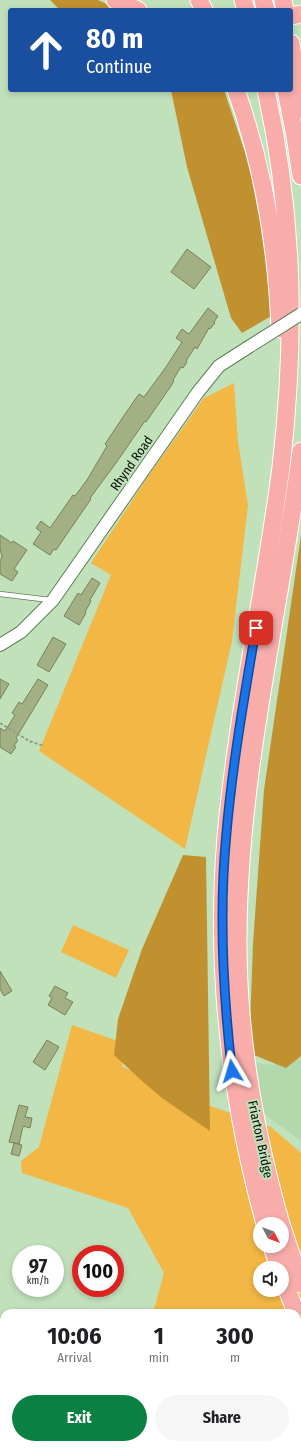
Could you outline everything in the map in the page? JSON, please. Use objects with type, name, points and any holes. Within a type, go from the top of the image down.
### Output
[{"type":"highway","points":[[115,0],[133,8]]},
{"type":"highway","points":[[293,57],[301,114]]},
{"type":"highway","points":[[237,92],[260,173],[268,210],[275,258],[281,345],[281,465]]},
{"type":"highway","points":[[231,957],[223,921],[226,846],[233,768],[273,524],[281,465],[288,392],[291,337],[290,273],[283,184],[277,143],[266,92]]},
{"type":"highway","points":[[286,92],[301,176]]},
{"type":"highway","points":[[231,957],[238,934],[243,838],[250,772],[288,544],[301,451]]},
{"type":"highway","name":"Friarton Bridge","points":[[231,957],[227,1028],[234,1085],[245,1144],[263,1217]]},
{"type":"highway","name":"Friarton Bridge","points":[[231,957],[252,1098],[263,1155],[280,1217]]},
{"type":"highway","name":"Friarton Bridge","points":[[289,1247],[301,1284]]},
{"type":"highway","points":[[289,1294],[294,1309]]},
{"type":"street","name":"Rhynd Road","points":[[0,645],[20,632],[39,616],[53,600],[198,392],[219,366],[301,314]]},
{"type":"lane","points":[[0,594],[53,600]]},
{"type":"path","points":[[0,723],[29,741],[44,746]]},
{"type":"shaded area","points":[[50,0],[98,0],[115,8],[58,8]]},
{"type":"shaded area","points":[[171,92],[225,92],[256,185],[275,314],[242,333],[231,318],[187,167]]},
{"type":"shaded area","points":[[234,383],[238,442],[248,505],[232,641],[185,849],[39,751],[111,575],[91,563],[149,475],[204,398]]},
{"type":"shaded area","points":[[301,535],[301,1056],[286,1068],[249,1053],[253,943],[264,790]]},
{"type":"shaded area","points":[[183,855],[206,857],[210,1131],[162,1098],[114,1055],[118,1019],[142,949]]},
{"type":"shaded area","points":[[73,925],[129,950],[116,978],[61,952]]},
{"type":"shaded area","points":[[72,1025],[115,1040],[123,1067],[207,1105],[271,1127],[301,1153],[301,1309],[154,1309],[164,1273],[128,1208],[22,1173],[21,1161],[39,1147]]},
{"type":"shaded area","points":[[301,1045],[301,1141],[247,1101],[249,1062],[273,1065]]},
{"type":"building","points":[[187,249],[211,267],[194,289],[171,272]]},
{"type":"building","points":[[208,308],[218,316],[214,322],[215,323],[210,329],[209,328],[197,349],[195,347],[183,368],[181,367],[173,380],[174,381],[171,386],[90,498],[91,499],[56,550],[54,549],[50,555],[33,544],[41,532],[36,528],[41,521],[50,528],[73,495],[75,496],[87,480],[107,446],[105,444],[139,394],[144,397],[166,367],[182,342],[176,338],[182,329],[189,334]]},
{"type":"building","points":[[0,535],[27,550],[14,569],[18,572],[12,581],[0,574],[0,561],[2,557],[0,549]]},
{"type":"building","points":[[92,578],[100,583],[90,600],[91,601],[85,612],[86,613],[79,625],[64,616],[78,593],[81,595]]},
{"type":"building","points":[[53,637],[66,644],[49,672],[37,665]]},
{"type":"building","points":[[0,679],[9,684],[0,699]]},
{"type":"building","points":[[38,679],[48,685],[16,738],[18,740],[14,746],[16,747],[11,754],[0,747],[0,728],[5,731],[15,715],[12,713],[19,702],[22,704]]},
{"type":"building","points":[[0,971],[12,991],[4,996],[0,989]]},
{"type":"building","points":[[55,986],[68,993],[65,998],[73,1002],[65,1015],[48,1005],[52,998],[49,996]]},
{"type":"building","points":[[47,1040],[59,1047],[45,1070],[33,1062]]},
{"type":"building","points":[[19,1105],[28,1107],[25,1117],[32,1118],[30,1128],[23,1126],[19,1144],[9,1142]]},
{"type":"building","points":[[14,1143],[22,1145],[19,1156],[11,1154]]},
{"type":"route","points":[[232,1071],[227,1028],[223,958],[226,839],[233,768],[256,628]]}]
